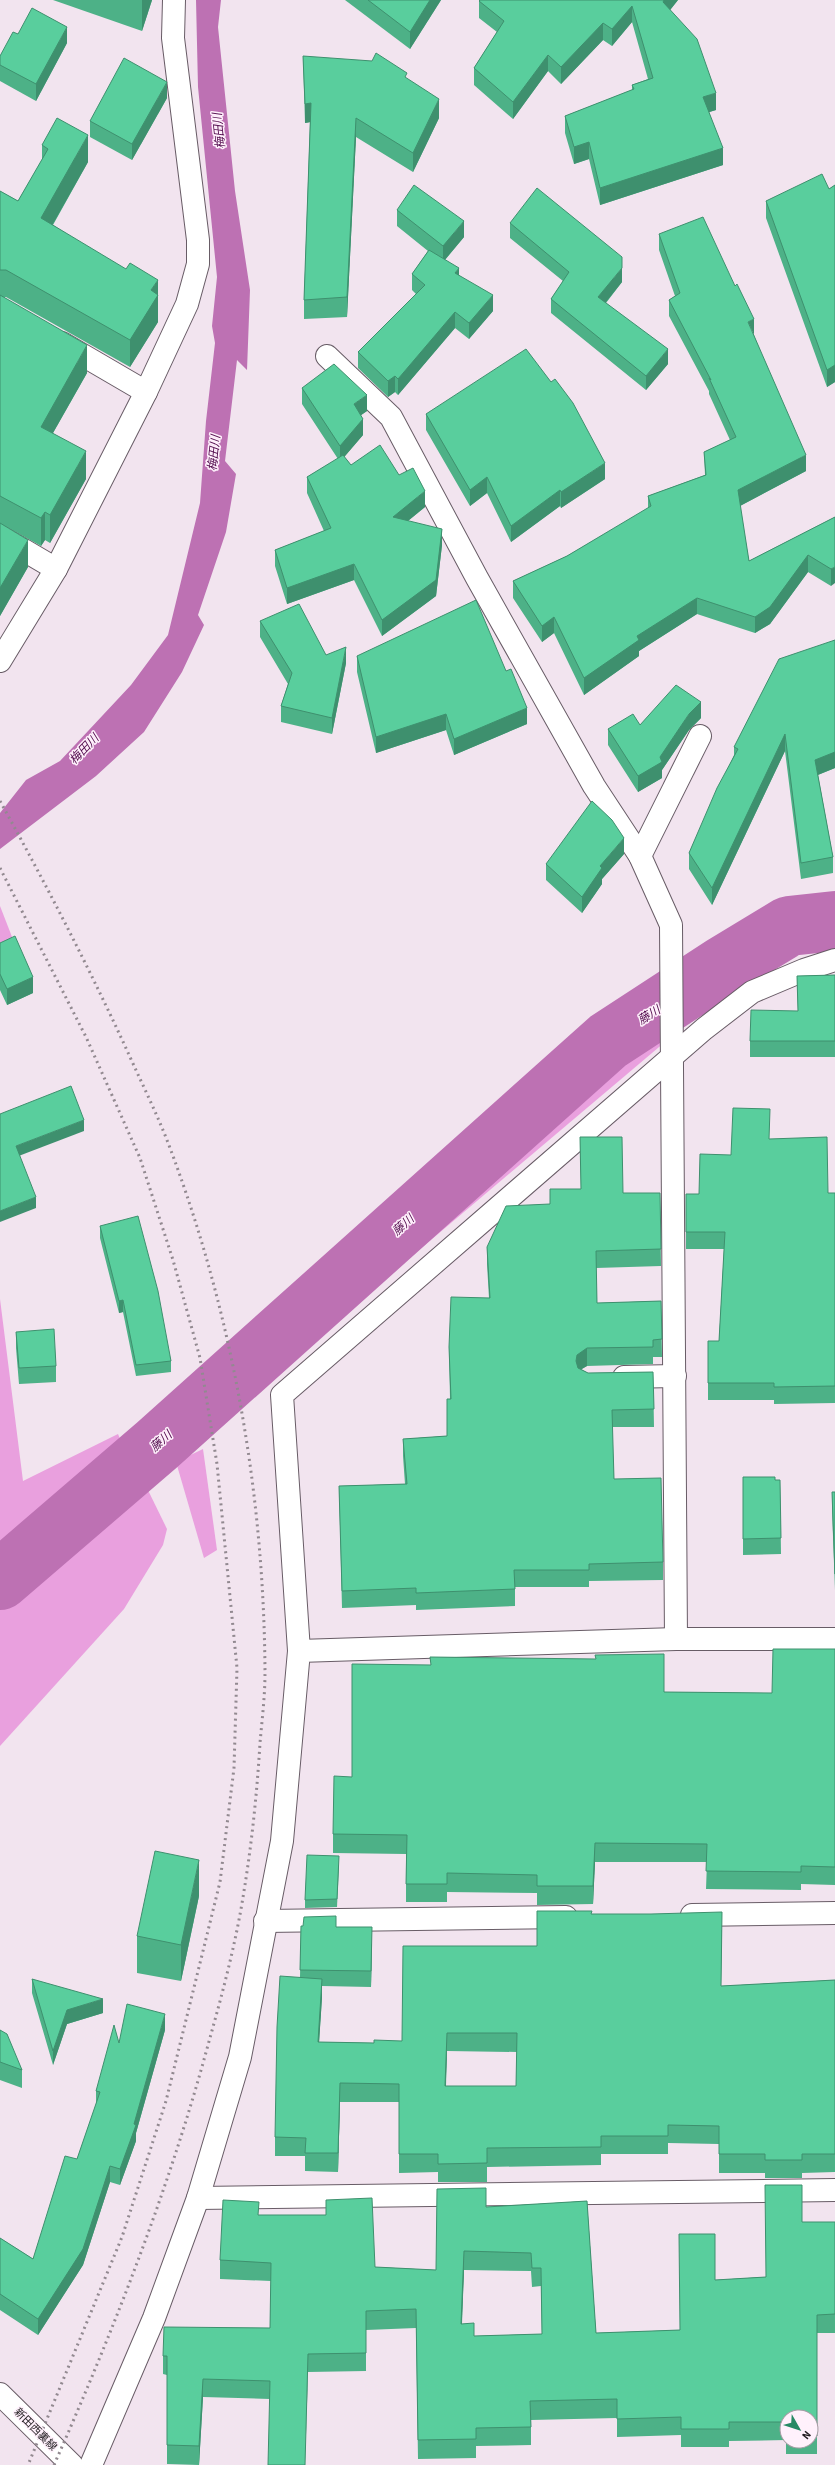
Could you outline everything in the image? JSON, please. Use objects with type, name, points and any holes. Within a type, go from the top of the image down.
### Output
[{"type":"street","points":[[0,661],[56,569],[146,392],[187,304],[198,264],[198,240],[173,38],[174,0]]},
{"type":"street","points":[[46,334],[146,392]]},
{"type":"street","points":[[327,356],[391,418],[477,578],[594,786],[640,856],[671,925],[676,1639]]},
{"type":"street","points":[[0,536],[56,569]]},
{"type":"street","points":[[640,856],[700,736]]},
{"type":"street","points":[[92,2465],[154,2318],[198,2198],[240,2057],[265,1921],[282,1841],[299,1651],[282,1394],[673,1049],[704,1029],[752,992],[835,960]]},
{"type":"street","points":[[603,1378],[675,1376]]},
{"type":"street","points":[[299,1651],[676,1639],[835,1640]]},
{"type":"street","points":[[670,1915],[835,1913]]},
{"type":"street","points":[[265,1921],[583,1917]]},
{"type":"street","points":[[198,2198],[835,2190]]},
{"type":"street","name":"新田西裏線","points":[[0,2394],[72,2465]]},
{"type":"shaded area","points":[[0,906],[14,942],[0,949]]},
{"type":"shaded area","points":[[662,1012],[665,1042],[321,1333],[293,1353],[283,1352],[276,1344]]},
{"type":"shaded area","points":[[0,1299],[23,1481],[118,1434],[128,1458],[0,1572]]},
{"type":"shaded area","points":[[203,1449],[217,1550],[204,1558],[176,1462]]},
{"type":"shaded area","points":[[144,1482],[167,1529],[163,1545],[124,1609],[0,1746],[0,1597]]},
{"type":"water","name":"梅田川","points":[[196,0],[221,0],[218,27],[235,191],[250,290],[247,370],[237,360],[225,461],[236,474],[226,532],[198,615],[204,625],[182,672],[144,732],[96,776],[0,849],[0,813],[26,780],[60,761],[131,685],[168,635],[200,503],[206,421],[215,343],[212,326],[217,277],[198,87]]},
{"type":"building","points":[[368,0],[430,0],[410,32]]},
{"type":"building","points":[[664,0],[663,2],[697,39],[716,93],[703,97],[723,148],[600,188],[589,142],[574,147],[565,116],[634,89],[632,85],[653,78],[632,6],[612,29],[603,23],[561,67],[548,55],[513,102],[474,68],[504,21],[479,1]]},
{"type":"building","points":[[32,8],[67,27],[36,84],[0,65],[0,56],[13,32],[18,34]]},
{"type":"building","points":[[376,53],[407,73],[405,77],[439,99],[413,153],[356,118],[347,297],[304,300],[311,103],[305,104],[303,56],[372,61]]},
{"type":"building","points":[[124,58],[167,82],[132,144],[90,121]]},
{"type":"building","points":[[57,118],[88,135],[41,218],[126,269],[130,263],[158,280],[151,290],[158,295],[130,340],[6,270],[0,270],[0,191],[18,201],[48,149],[42,145]]},
{"type":"building","points":[[822,174],[829,189],[835,185],[835,365],[827,370],[766,201]]},
{"type":"building","points":[[414,185],[464,221],[443,246],[397,210]]},
{"type":"building","points":[[537,188],[622,257],[622,268],[598,297],[668,349],[646,376],[551,299],[569,272],[510,223]]},
{"type":"building","points":[[703,217],[735,286],[737,284],[754,319],[748,322],[806,455],[738,490],[749,561],[835,517],[835,567],[831,569],[808,555],[770,607],[755,617],[697,598],[637,636],[639,640],[584,678],[554,617],[542,626],[513,581],[567,556],[651,506],[648,496],[706,475],[704,452],[736,437],[709,378],[711,380],[669,300],[680,293],[659,234]]},
{"type":"building","points":[[429,250],[459,268],[455,273],[493,295],[469,323],[455,312],[398,379],[395,376],[388,381],[358,352],[425,285],[412,274]]},
{"type":"building","points":[[0,295],[87,345],[41,427],[86,451],[50,515],[45,512],[41,518],[0,496]]},
{"type":"building","points":[[526,349],[551,382],[555,379],[573,403],[605,463],[561,492],[560,490],[511,526],[487,477],[470,490],[426,414]]},
{"type":"building","points":[[334,364],[367,395],[354,404],[363,419],[340,446],[302,388]]},
{"type":"building","points":[[380,445],[399,475],[413,468],[425,491],[393,517],[442,529],[436,580],[382,620],[354,564],[287,588],[275,550],[331,528],[307,477],[343,455],[351,465]]},
{"type":"building","points":[[0,523],[28,540],[0,588]]},
{"type":"building","points":[[476,600],[506,671],[511,669],[527,708],[454,739],[446,714],[376,737],[357,656]]},
{"type":"building","points":[[299,604],[326,655],[346,647],[332,718],[281,706],[292,673],[260,621]]},
{"type":"building","points":[[835,640],[835,752],[815,760],[833,857],[801,863],[785,734],[712,888],[689,853],[717,788],[738,749],[734,747],[779,659]]},
{"type":"building","points":[[676,685],[701,702],[689,714],[660,757],[662,762],[638,776],[608,729],[633,714],[640,725]]},
{"type":"building","points":[[592,801],[612,820],[624,838],[600,866],[602,868],[582,897],[546,864]]},
{"type":"building","points":[[15,936],[33,977],[7,989],[0,974],[0,943]]},
{"type":"building","points":[[835,975],[835,1041],[750,1041],[751,1010],[798,1011],[797,976]]},
{"type":"building","points":[[71,1086],[84,1120],[16,1146],[36,1197],[0,1211],[0,1114]]},
{"type":"building","points":[[733,1108],[770,1109],[769,1139],[827,1137],[828,1193],[835,1193],[835,1386],[774,1387],[774,1383],[708,1383],[708,1341],[719,1341],[725,1232],[686,1232],[686,1194],[699,1194],[700,1154],[731,1155]]},
{"type":"building","points":[[580,1137],[622,1137],[623,1193],[660,1193],[661,1249],[596,1251],[597,1303],[661,1301],[662,1339],[653,1340],[653,1347],[587,1348],[577,1355],[576,1361],[578,1368],[588,1373],[653,1372],[654,1409],[612,1410],[614,1479],[661,1478],[663,1562],[589,1564],[589,1570],[514,1570],[515,1589],[416,1593],[416,1588],[342,1591],[339,1486],[407,1484],[403,1439],[447,1436],[447,1399],[451,1399],[449,1347],[451,1297],[490,1298],[487,1247],[506,1206],[550,1204],[550,1189],[581,1189]]},
{"type":"building","points":[[138,1216],[158,1291],[171,1361],[136,1365],[123,1300],[119,1301],[100,1226]]},
{"type":"building","points":[[54,1329],[56,1366],[19,1368],[16,1332]]},
{"type":"building","points":[[743,1477],[775,1477],[775,1480],[780,1480],[781,1538],[743,1539]]},
{"type":"building","points":[[832,1492],[835,1492],[835,1574]]},
{"type":"building","points":[[773,1649],[835,1649],[835,1867],[801,1866],[801,1872],[706,1871],[707,1844],[595,1843],[593,1886],[537,1886],[537,1875],[447,1873],[447,1884],[406,1884],[407,1835],[333,1834],[334,1776],[352,1777],[352,1664],[431,1665],[430,1657],[596,1659],[595,1655],[664,1654],[664,1692],[772,1693]]},
{"type":"building","points":[[155,1851],[199,1860],[181,1945],[137,1936]]},
{"type":"building","points":[[307,1855],[339,1856],[337,1899],[305,1900]]},
{"type":"building","points":[[537,1911],[592,1911],[591,1914],[722,1912],[721,1986],[835,1980],[835,2154],[802,2154],[802,2160],[765,2160],[765,2154],[719,2154],[719,2126],[668,2125],[668,2136],[601,2136],[601,2147],[487,2148],[487,2163],[438,2164],[438,2154],[399,2154],[399,2084],[340,2083],[338,2153],[305,2153],[306,2138],[275,2137],[277,2027],[280,1976],[322,1979],[318,2042],[374,2043],[374,2040],[402,2041],[403,1946],[537,1946]],"holes":[[[447,2033],[517,2033],[516,2086],[445,2086]]]},
{"type":"building","points":[[336,1916],[336,1927],[372,1927],[371,1971],[300,1970],[301,1926],[303,1926],[304,1917]]},
{"type":"building","points":[[32,1979],[103,1999],[67,2010],[53,2051]]},
{"type":"building","points":[[127,2004],[165,2014],[134,2124],[136,2125],[120,2169],[110,2166],[83,2249],[38,2319],[0,2294],[0,2238],[33,2259],[65,2156],[77,2159],[100,2092],[96,2091],[114,2025],[119,2043]]},
{"type":"building","points":[[0,2030],[7,2034],[22,2070],[0,2062]]},
{"type":"building","points":[[765,2185],[802,2185],[802,2222],[835,2222],[835,2314],[817,2315],[817,2409],[779,2409],[779,2422],[729,2422],[729,2429],[681,2429],[681,2417],[617,2419],[617,2399],[530,2401],[531,2427],[476,2428],[476,2439],[418,2440],[416,2309],[366,2311],[366,2353],[308,2354],[305,2465],[268,2465],[270,2381],[203,2379],[199,2446],[167,2445],[167,2356],[163,2356],[164,2327],[270,2328],[271,2263],[220,2260],[223,2200],[259,2202],[258,2215],[326,2215],[326,2200],[372,2198],[375,2267],[436,2270],[437,2189],[486,2188],[486,2207],[587,2201],[596,2333],[680,2330],[679,2234],[715,2234],[715,2280],[766,2277]],"holes":[[[464,2251],[531,2253],[532,2268],[541,2268],[542,2334],[474,2336],[474,2323],[461,2324]]]},
{"type":"waterway","name":"藤川","points":[[0,1580],[157,1445],[608,1041],[723,966],[789,926],[835,921]]},
{"type":"railway","points":[[0,801],[70,933],[149,1098],[170,1148],[192,1211],[211,1276],[241,1406],[259,1539],[263,1606],[265,1682],[256,1798],[244,1891],[228,1969],[193,2099],[158,2205],[119,2310],[54,2465]]},
{"type":"railway","points":[[0,868],[86,1037],[140,1158],[173,1260],[200,1358],[217,1464],[237,1668],[234,1768],[220,1882],[166,2101],[122,2237],[28,2465]]}]
